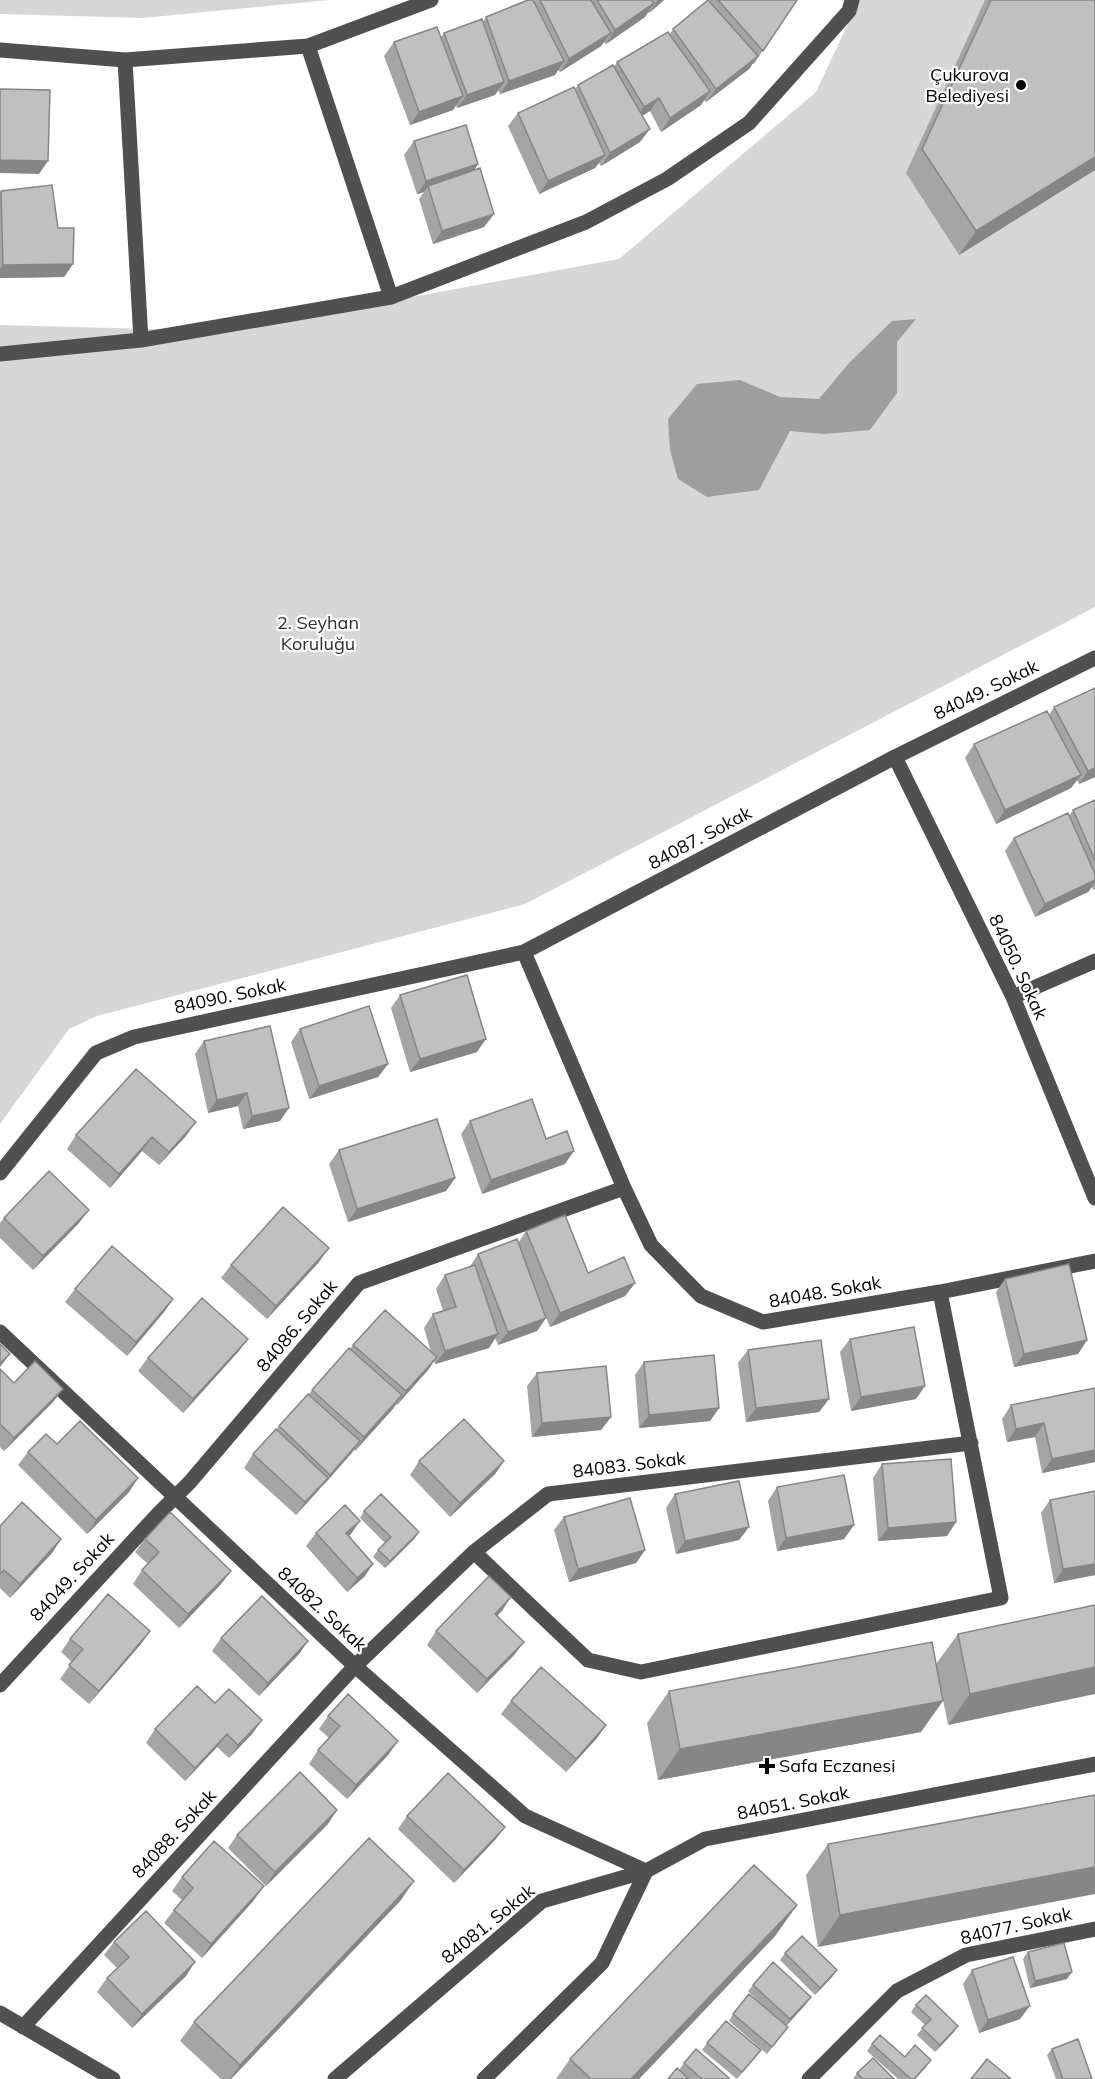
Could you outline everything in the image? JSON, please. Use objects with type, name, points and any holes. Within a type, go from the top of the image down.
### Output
[{"type":"street","points":[[0,50],[125,60],[308,46],[431,0]]},
{"type":"street","points":[[0,354],[141,340],[391,297],[586,222],[667,179],[749,123],[849,11],[852,0]]},
{"type":"street","points":[[308,46],[391,297]]},
{"type":"street","points":[[125,60],[141,340]]},
{"type":"street","name":"84049. Sokak","points":[[894,758],[1095,658]]},
{"type":"street","name":"84087. Sokak","points":[[524,952],[894,758]]},
{"type":"street","name":"84050. Sokak","points":[[894,758],[1013,997],[1095,1198]]},
{"type":"street","name":"84090. Sokak","points":[[0,1173],[96,1053],[134,1037],[524,952]]},
{"type":"street","name":"84048. Sokak","points":[[524,952],[624,1188],[651,1245],[701,1296],[763,1322],[940,1292],[1095,1261]]},
{"type":"street","points":[[1013,997],[1095,961]]},
{"type":"street","name":"84086. Sokak","points":[[175,1498],[359,1283],[624,1188]]},
{"type":"street","points":[[474,1552],[588,1660],[641,1672],[1001,1598],[940,1292]]},
{"type":"street","name":"84082. Sokak","points":[[0,1332],[355,1666],[525,1816],[646,1871]]},
{"type":"street","name":"84083. Sokak","points":[[355,1666],[474,1552],[548,1494],[971,1443]]},
{"type":"street","name":"84049. Sokak","points":[[0,1685],[175,1498]]},
{"type":"street","name":"84088. Sokak","points":[[22,2028],[355,1666]]},
{"type":"street","name":"84051. Sokak","points":[[646,1871],[705,1839],[1095,1764]]},
{"type":"street","points":[[488,2078],[602,1963],[646,1871]]},
{"type":"street","name":"84081. Sokak","points":[[335,2079],[542,1901],[646,1871]]},
{"type":"street","name":"84077. Sokak","points":[[809,2079],[897,1991],[966,1955],[1095,1929]]},
{"type":"street","points":[[0,2013],[22,2028],[113,2079]]},
{"type":"green space","points":[[0,0],[330,0],[143,18],[0,14]]},
{"type":"green space","name":"2. Seyhan Koruluğu","points":[[859,0],[1095,0],[1095,607],[525,904],[97,1016],[69,1029],[0,1124],[0,325],[226,331],[619,259],[816,92]]},
{"type":"shaded area","points":[[916,319],[897,342],[897,393],[870,430],[824,434],[790,431],[759,490],[707,497],[678,479],[670,450],[668,419],[697,384],[740,380],[780,397],[819,399],[849,363],[892,321]]},
{"type":"building","points":[[533,0],[564,61],[509,81],[486,17]]},
{"type":"building","points":[[540,0],[591,0],[611,33],[569,59]]},
{"type":"building","points":[[597,0],[651,0],[654,3],[615,30]]},
{"type":"building","points":[[708,0],[758,56],[716,89],[673,29]]},
{"type":"building","points":[[718,0],[797,0],[763,51]]},
{"type":"building","name":"Çukurova Belediyesi","points":[[991,0],[1095,0],[1095,157],[976,231],[922,149]]},
{"type":"building","points":[[482,19],[504,82],[467,95],[444,33]]},
{"type":"building","points":[[437,27],[463,96],[419,112],[394,42]]},
{"type":"building","points":[[668,32],[710,91],[670,118],[659,98],[644,107],[617,62]]},
{"type":"building","points":[[613,65],[650,129],[610,153],[578,85]]},
{"type":"building","points":[[574,87],[605,155],[548,181],[518,113]]},
{"type":"building","points":[[0,89],[50,90],[48,161],[0,160]]},
{"type":"building","points":[[466,125],[478,164],[426,181],[414,141]]},
{"type":"building","points":[[480,168],[494,214],[442,231],[428,186]]},
{"type":"building","points":[[52,185],[58,228],[74,228],[73,264],[3,265],[1,191]]},
{"type":"building","points":[[1095,688],[1095,768],[1088,771],[1054,707]]},
{"type":"building","points":[[1047,711],[1081,775],[1005,810],[974,744]]},
{"type":"building","points":[[1095,800],[1095,860],[1073,810]]},
{"type":"building","points":[[1068,813],[1095,874],[1095,880],[1045,904],[1014,838]]},
{"type":"building","points":[[467,975],[486,1039],[420,1059],[400,995]]},
{"type":"building","points":[[369,1006],[388,1064],[319,1086],[300,1029]]},
{"type":"building","points":[[270,1026],[289,1108],[252,1116],[247,1093],[217,1100],[204,1041]]},
{"type":"building","points":[[136,1069],[196,1122],[169,1152],[152,1137],[119,1174],[76,1135]]},
{"type":"building","points":[[532,1099],[546,1139],[567,1131],[574,1151],[491,1180],[470,1121]]},
{"type":"building","points":[[437,1119],[455,1178],[357,1209],[339,1150]]},
{"type":"building","points":[[49,1171],[89,1210],[43,1256],[4,1218]]},
{"type":"building","points":[[283,1207],[329,1248],[276,1306],[231,1265]]},
{"type":"building","points":[[565,1215],[588,1273],[624,1257],[635,1283],[560,1313],[526,1231]]},
{"type":"building","points":[[517,1239],[546,1318],[508,1332],[478,1254]]},
{"type":"building","points":[[112,1246],[173,1299],[136,1342],[75,1289]]},
{"type":"building","points":[[1069,1264],[1087,1340],[1024,1354],[1005,1279]]},
{"type":"building","points":[[475,1265],[498,1334],[445,1351],[433,1314],[456,1307],[445,1275]]},
{"type":"building","points":[[202,1298],[248,1339],[193,1399],[148,1358]]},
{"type":"building","points":[[385,1310],[437,1357],[406,1391],[353,1345]]},
{"type":"building","points":[[914,1327],[925,1386],[861,1397],[850,1339]]},
{"type":"building","points":[[821,1340],[829,1399],[756,1408],[748,1350]]},
{"type":"building","points":[[0,1344],[10,1354],[0,1363]]},
{"type":"building","points":[[349,1348],[402,1395],[364,1437],[312,1390]]},
{"type":"building","points":[[714,1355],[719,1408],[649,1415],[644,1362]]},
{"type":"building","points":[[35,1361],[63,1389],[14,1438],[0,1424],[0,1369],[14,1383]]},
{"type":"building","points":[[606,1366],[611,1417],[542,1423],[537,1373]]},
{"type":"building","points":[[1095,1388],[1095,1450],[1052,1459],[1044,1423],[1016,1429],[1011,1405]]},
{"type":"building","points":[[308,1394],[360,1441],[330,1475],[279,1426]]},
{"type":"building","points":[[464,1419],[504,1461],[460,1503],[419,1461]]},
{"type":"building","points":[[80,1421],[138,1478],[96,1520],[28,1452],[46,1434],[57,1444]]},
{"type":"building","points":[[276,1429],[328,1478],[305,1502],[253,1454]]},
{"type":"building","points":[[951,1459],[956,1522],[888,1528],[882,1464]]},
{"type":"building","points":[[844,1475],[854,1525],[786,1538],[777,1487]]},
{"type":"building","points":[[739,1481],[749,1527],[685,1541],[675,1494]]},
{"type":"building","points":[[1095,1491],[1095,1564],[1063,1569],[1050,1500]]},
{"type":"building","points":[[381,1494],[419,1532],[390,1561],[378,1550],[391,1537],[364,1511]]},
{"type":"building","points":[[630,1498],[645,1550],[578,1569],[564,1517]]},
{"type":"building","points":[[22,1502],[61,1539],[20,1584],[4,1570],[0,1574],[0,1526]]},
{"type":"building","points":[[345,1505],[360,1521],[346,1533],[373,1564],[357,1578],[316,1533]]},
{"type":"building","points":[[170,1512],[231,1571],[188,1614],[142,1570],[159,1552],[145,1539]]},
{"type":"building","points":[[489,1576],[511,1597],[495,1614],[524,1642],[487,1679],[436,1631]]},
{"type":"building","points":[[108,1594],[150,1631],[99,1691],[69,1665],[83,1649],[70,1639]]},
{"type":"building","points":[[262,1596],[308,1641],[268,1683],[221,1638]]},
{"type":"building","points":[[1095,1605],[1095,1667],[970,1694],[958,1634]]},
{"type":"building","points":[[932,1642],[943,1701],[680,1749],[669,1691]]},
{"type":"building","points":[[541,1667],[606,1725],[576,1759],[511,1701]]},
{"type":"building","points":[[197,1686],[215,1703],[229,1689],[262,1720],[238,1745],[227,1734],[195,1768],[155,1729]]},
{"type":"building","points":[[348,1694],[398,1741],[356,1785],[318,1750],[340,1726],[328,1716]]},
{"type":"building","points":[[300,1772],[337,1810],[275,1872],[237,1835]]},
{"type":"building","points":[[448,1773],[505,1827],[464,1870],[407,1816]]},
{"type":"building","points":[[1095,1795],[1095,1867],[840,1915],[828,1844]]},
{"type":"building","points":[[369,1838],[414,1881],[240,2065],[194,2022]]},
{"type":"building","points":[[214,1841],[264,1886],[211,1944],[174,1910],[193,1888],[182,1877]]},
{"type":"building","points":[[754,1865],[797,1905],[631,2079],[591,2079],[570,2059]]},
{"type":"building","points":[[146,1911],[195,1962],[142,2014],[107,1978],[129,1957],[114,1942]]},
{"type":"building","points":[[802,1936],[837,1970],[820,1988],[785,1953]]},
{"type":"building","points":[[1064,1943],[1072,1972],[1035,1981],[1028,1952]]},
{"type":"building","points":[[1013,1957],[1030,2006],[988,2020],[972,1970]]},
{"type":"building","points":[[773,1962],[811,1997],[790,2019],[753,1985]]},
{"type":"building","points":[[749,1994],[788,2027],[772,2047],[733,2014]]},
{"type":"building","points":[[926,1995],[958,2026],[940,2045],[922,2028],[931,2019],[916,2005]]},
{"type":"building","points":[[726,2021],[761,2050],[742,2072],[707,2043]]},
{"type":"building","points":[[880,2035],[905,2057],[915,2045],[931,2060],[914,2079],[911,2079],[872,2044]]},
{"type":"building","points":[[1078,2039],[1092,2079],[1063,2079],[1052,2049]]},
{"type":"building","points":[[696,2049],[729,2078],[702,2079],[684,2063]]},
{"type":"building","points":[[873,2058],[894,2079],[863,2079],[857,2073]]},
{"type":"building","points":[[987,2059],[1011,2079],[971,2079]]},
{"type":"building","points":[[677,2068],[689,2079],[668,2079]]},
{"type":"place","name":"Çukurova Belediyesi","points":[[1021,85]]},
{"type":"place","name":"Safa Eczanesi","points":[[767,1766]]}]
